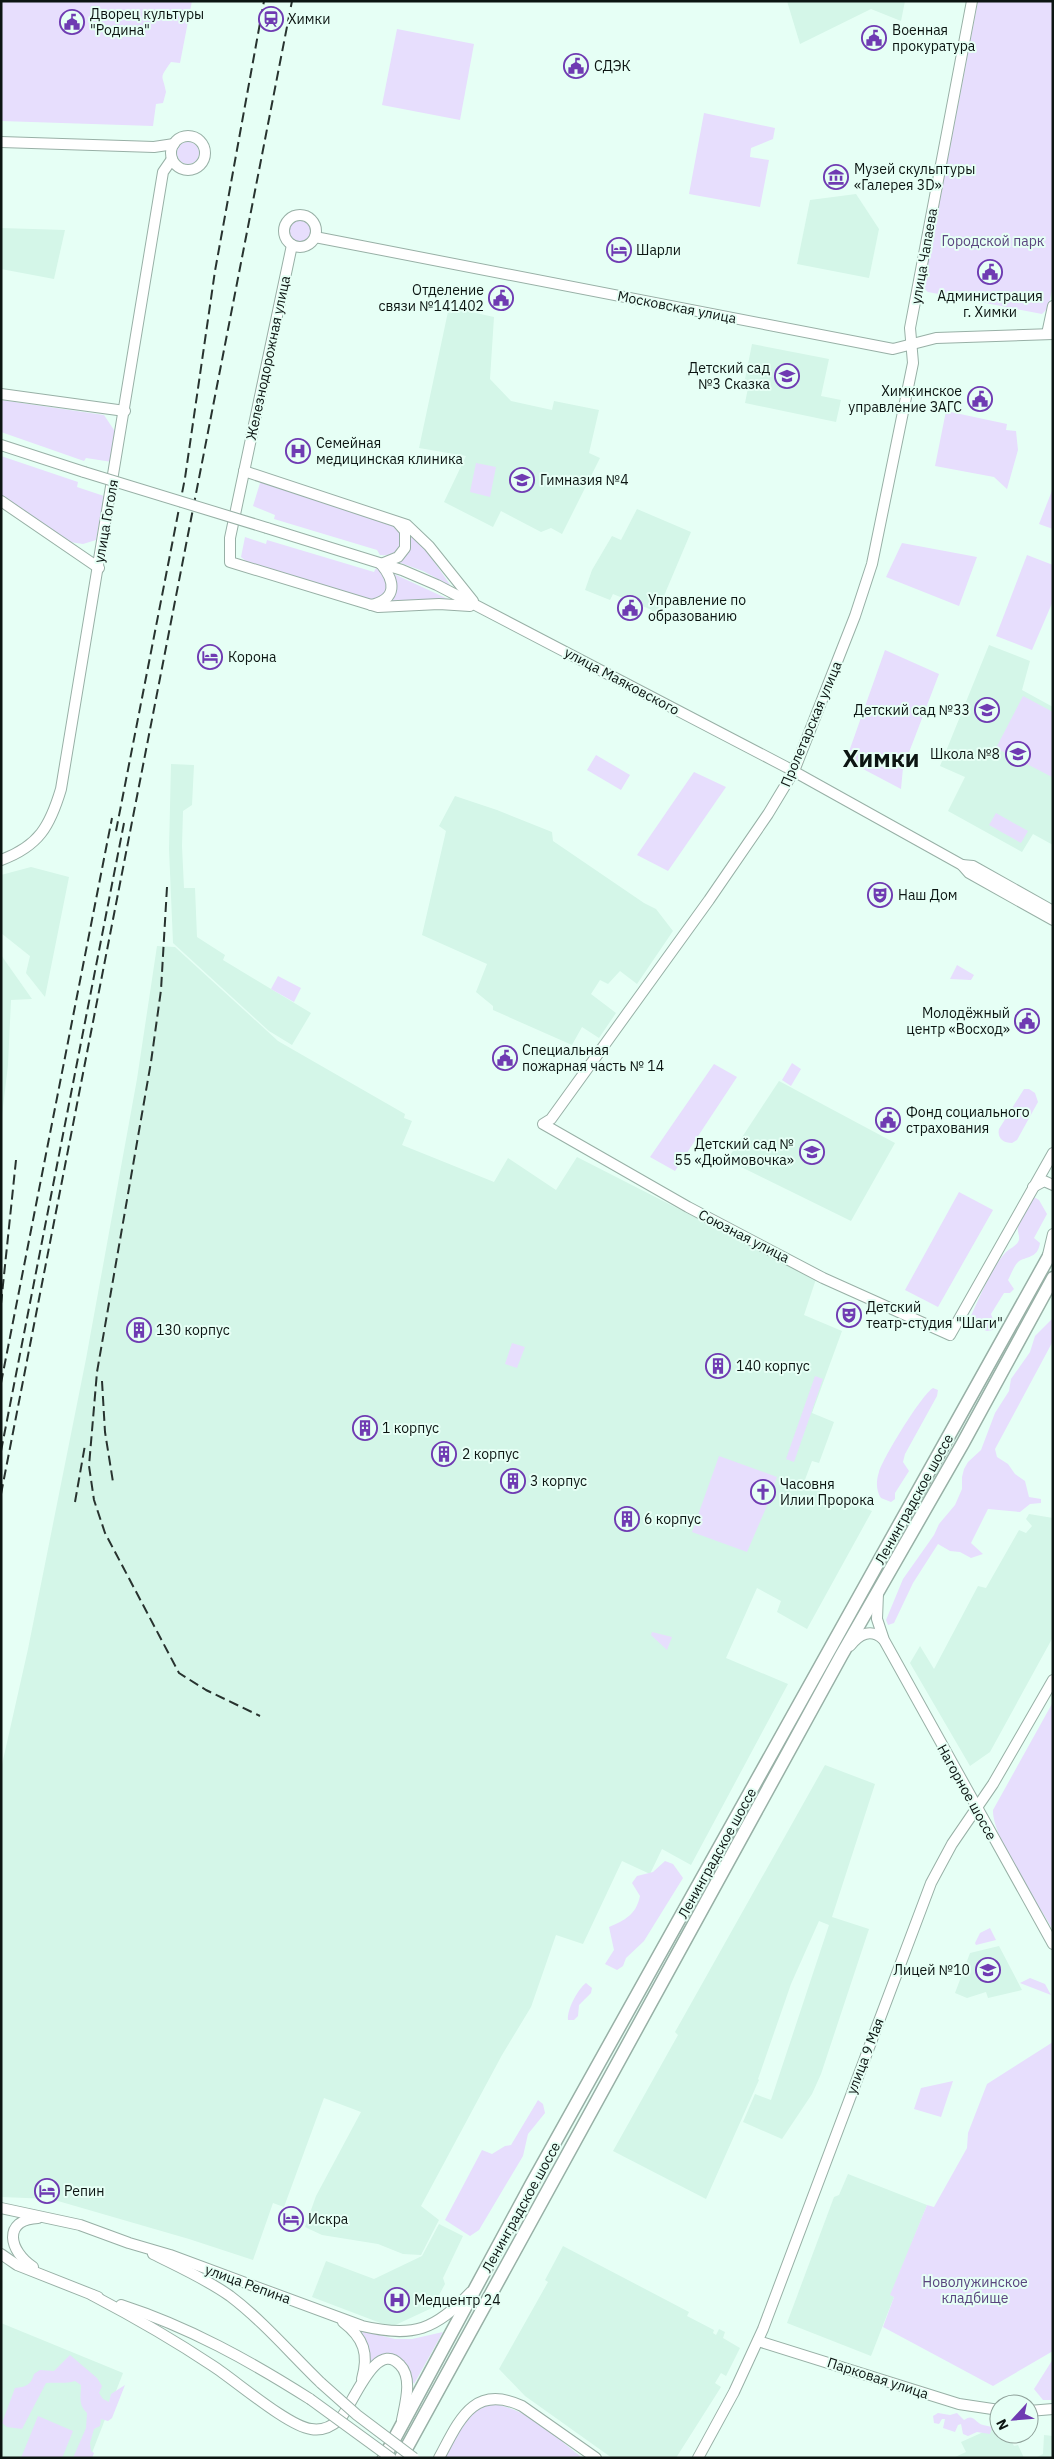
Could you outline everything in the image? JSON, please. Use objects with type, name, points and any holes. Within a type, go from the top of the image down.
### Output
[{"type":"highway","name":"Ленинградское шоссе","points":[[384,2458],[532,2185],[1050,1255]]},
{"type":"highway","name":"Ленинградское шоссе","points":[[401,2458],[841,1656],[1053,1278]]},
{"type":"street","name":"улица Чапаева","points":[[908,346],[972,1]]},
{"type":"street","points":[[1,142],[154,147],[171,143],[180,138],[192,137],[200,141],[205,154],[199,166],[190,170],[181,168],[172,157],[154,147]]},
{"type":"street","points":[[171,143],[172,157]]},
{"type":"street","name":"улица Гоголя","points":[[1,860],[24,850],[39,837],[46,828],[54,811],[61,789],[164,172],[172,157]]},
{"type":"street","points":[[304,216],[313,221],[316,231],[315,237],[306,246],[292,245],[286,239],[284,231],[286,223],[293,217],[304,216]]},
{"type":"street","name":"Московская улица","points":[[315,237],[893,349],[936,338],[1046,334]]},
{"type":"street","name":"Железнодорожная улица","points":[[292,245],[230,538],[230,562],[371,605]]},
{"type":"street","points":[[1046,334],[1053,306]]},
{"type":"street","name":"Пролетарская улица","points":[[544,1124],[551,1119],[635,1004],[768,814],[794,771],[855,616],[872,564],[913,363],[908,346]]},
{"type":"street","points":[[1,394],[125,411]]},
{"type":"street","name":"улица Маяковского","points":[[1,445],[381,564],[428,581],[794,771],[962,864],[973,866],[1053,911]]},
{"type":"street","points":[[244,471],[407,525],[420,536],[478,608]]},
{"type":"street","points":[[1,501],[99,568]]},
{"type":"street","points":[[371,605],[383,601],[391,591],[391,579],[381,564],[398,557],[405,548],[405,531],[395,521]]},
{"type":"street","points":[[371,605],[388,608],[439,604],[478,608]]},
{"type":"street","name":"улица Маяковского","points":[[962,864],[969,872],[1053,920]]},
{"type":"street","name":"Союзная улица","points":[[544,1124],[688,1208],[806,1269],[950,1335],[1032,1187]]},
{"type":"street","points":[[1032,1187],[1051,1157]]},
{"type":"street","points":[[1032,1187],[1044,1181],[1053,1185]]},
{"type":"street","points":[[1050,1255],[1053,1234]]},
{"type":"street","name":"Нагорное шоссе","points":[[878,1592],[877,1619],[884,1640],[1053,1944]]},
{"type":"street","points":[[841,1656],[861,1635],[873,1633],[884,1640]]},
{"type":"street","name":"улица 9 Мая","points":[[698,2458],[730,2400],[758,2341],[922,1904],[952,1844],[993,1784],[1053,1680]]},
{"type":"street","name":"улица Репина","points":[[1,2208],[80,2225],[129,2243],[170,2254],[334,2316],[388,2332],[414,2331],[443,2318],[480,2282]]},
{"type":"street","points":[[51,2218],[30,2218],[24,2221],[15,2232],[13,2244],[15,2250],[25,2262],[55,2281]]},
{"type":"street","points":[[129,2243],[208,2282],[230,2296],[357,2415],[414,2458]]},
{"type":"street","points":[[1,2254],[18,2265],[92,2296],[179,2326],[230,2352],[310,2399],[391,2458]]},
{"type":"street","points":[[92,2296],[141,2321],[212,2366],[300,2426],[318,2430],[338,2422],[348,2410],[361,2382],[366,2360],[364,2345],[356,2333],[334,2316]]},
{"type":"street","name":"Парковая улица","points":[[758,2341],[849,2368],[951,2402],[989,2408]]},
{"type":"street","points":[[361,2382],[372,2368],[382,2360],[394,2361],[402,2367],[407,2385],[400,2429]]},
{"type":"street","points":[[439,2458],[467,2411],[479,2402],[496,2398],[510,2400],[522,2406],[596,2458]]},
{"type":"street","points":[[1039,2410],[1053,2409]]},
{"type":"street","name":"улица 9 Мая","points":[[693,2458],[704,2446]]},
{"type":"shaded area","points":[[787,1],[905,1],[901,21],[871,9],[800,44]]},
{"type":"shaded area","points":[[856,194],[879,229],[869,278],[797,264],[810,200]]},
{"type":"shaded area","points":[[1,228],[65,230],[54,279],[1,269]]},
{"type":"shaded area","name":"Гимназия №4","points":[[449,307],[494,317],[490,379],[511,401],[552,410],[554,401],[599,410],[589,453],[600,458],[562,534],[551,528],[541,532],[501,511],[493,527],[444,502],[466,456],[419,448]]},
{"type":"shaded area","points":[[752,344],[829,359],[821,396],[841,400],[836,422],[745,403],[748,388],[745,379]]},
{"type":"shaded area","points":[[637,509],[691,532],[655,617],[650,616],[652,610],[613,594],[610,600],[585,590],[592,570],[612,536],[621,540]]},
{"type":"shaded area","name":"Школа №8","points":[[989,645],[1030,661],[1022,690],[1053,707],[1053,845],[1033,834],[1022,852],[948,811],[965,777],[940,766]]},
{"type":"shaded area","points":[[171,764],[194,765],[192,805],[183,811],[182,846],[184,888],[195,888],[197,937],[225,955],[223,960],[311,1013],[292,1045],[269,1031],[173,943],[169,849]]},
{"type":"shaded area","points":[[455,796],[552,832],[553,841],[644,903],[656,909],[673,931],[637,984],[620,971],[608,984],[600,980],[591,994],[616,1013],[599,1038],[582,1027],[572,1045],[493,1010],[493,1006],[476,992],[487,964],[422,935],[446,831],[439,826]]},
{"type":"shaded area","points":[[31,867],[69,877],[45,997],[26,973],[30,956],[1,933],[1,875]]},
{"type":"shaded area","points":[[157,946],[175,947],[278,1041],[405,1114],[404,1118],[412,1121],[402,1145],[494,1182],[508,1158],[556,1190],[577,1157],[816,1279],[804,1315],[842,1331],[812,1413],[834,1422],[819,1463],[812,1461],[803,1485],[872,1511],[807,1629],[777,1612],[781,1601],[757,1588],[726,1658],[788,1684],[691,1865],[662,1849],[650,1874],[622,1861],[583,1944],[556,1935],[531,2007],[502,2055],[421,2206],[439,2220],[421,2255],[403,2254],[378,2244],[322,2235],[305,2227],[316,2196],[361,2112],[324,2098],[284,2207],[273,2203],[253,2260],[189,2239],[51,2199],[1,2197],[1,1769],[28,1649],[86,1359],[137,1079]]},
{"type":"shaded area","points":[[1,955],[32,999],[11,1000],[8,1065],[1,1124]]},
{"type":"shaded area","name":"Детский сад № 55 «Дюймовочка»","points":[[779,1081],[895,1143],[851,1221],[727,1160]]},
{"type":"shaded area","points":[[1029,1514],[1053,1518],[1053,1637],[990,1752],[970,1766],[910,1663],[920,1646],[934,1669],[978,1586],[986,1588],[1019,1530],[1026,1533],[1032,1526],[1026,1519]]},
{"type":"shaded area","points":[[825,1765],[875,1784],[832,1917],[869,1929],[821,2074],[812,2094],[782,2139],[743,2122],[755,2094],[771,2100],[829,1925],[819,1921],[791,1984],[759,2080],[706,2199],[613,2151],[678,2035],[675,2032]]},
{"type":"shaded area","name":"Лицей №10","points":[[999,1946],[1022,1990],[988,1998],[986,1992],[967,1998],[955,1993],[970,1953]]},
{"type":"shaded area","points":[[848,2174],[927,2205],[891,2295],[894,2297],[871,2356],[787,2323],[834,2197],[839,2195]]},
{"type":"shaded area","points":[[439,2224],[463,2236],[443,2278],[445,2284],[432,2308],[391,2327],[312,2297],[326,2261],[374,2279],[422,2256]]},
{"type":"shaded area","points":[[563,2246],[689,2312],[687,2316],[714,2330],[713,2333],[716,2335],[719,2329],[725,2332],[723,2338],[740,2348],[726,2376],[721,2373],[715,2383],[721,2387],[676,2458],[612,2458],[525,2396],[499,2369],[548,2282],[545,2280]]},
{"type":"shaded area","points":[[1,2323],[123,2373],[90,2458],[1,2458]]},
{"type":"shaded area","points":[[989,2429],[989,2444],[1018,2445],[1024,2458],[953,2458],[966,2452],[961,2442]]},
{"type":"shaded area","points":[[1044,2435],[1053,2436],[1053,2458],[1035,2458],[1043,2454]]},
{"type":"green space","points":[[1,1],[192,1],[180,63],[171,62],[164,72],[163,79],[166,92],[163,103],[156,104],[153,126],[1,121]]},
{"type":"green space","name":"Городской парк","points":[[978,1],[1053,1],[1053,286],[1048,308],[1042,314],[928,292],[923,288]]},
{"type":"green space","points":[[397,29],[474,44],[460,120],[382,105]]},
{"type":"green space","points":[[704,113],[775,128],[773,139],[751,148],[750,157],[769,160],[760,207],[689,194]]},
{"type":"green space","points":[[184,142],[192,142],[199,149],[199,157],[192,164],[184,164],[177,157],[177,149]]},
{"type":"green space","points":[[300,218],[309,222],[313,231],[309,240],[300,244],[291,240],[287,231],[291,222]]},
{"type":"green space","points":[[1,400],[104,415],[116,433],[112,462],[86,458],[84,461],[1,432]]},
{"type":"green space","points":[[946,411],[1007,424],[1006,430],[1016,431],[1018,450],[1007,489],[994,477],[935,466]]},
{"type":"green space","points":[[1,456],[78,482],[77,487],[104,496],[96,540],[83,544],[70,542],[1,496]]},
{"type":"green space","points":[[476,463],[496,467],[490,497],[470,492]]},
{"type":"green space","points":[[265,482],[395,526],[399,531],[402,542],[393,553],[380,555],[377,550],[274,519],[275,515],[253,506],[260,483]]},
{"type":"green space","points":[[1053,488],[1053,529],[1039,524]]},
{"type":"green space","points":[[409,532],[426,550],[451,586],[423,571],[398,562],[409,549],[411,541]]},
{"type":"green space","points":[[245,537],[266,544],[267,540],[374,572],[376,568],[385,574],[388,590],[376,600],[368,600],[247,562],[241,557]]},
{"type":"green space","points":[[902,543],[977,557],[959,606],[886,577]]},
{"type":"green space","points":[[1027,555],[1053,565],[1053,601],[1032,650],[996,636]]},
{"type":"green space","points":[[394,574],[448,599],[418,599],[389,604],[396,590]]},
{"type":"green space","points":[[885,650],[939,674],[903,768],[901,789],[846,760]]},
{"type":"green space","points":[[1023,696],[1053,712],[1052,777],[996,748]]},
{"type":"green space","points":[[596,755],[630,775],[621,790],[587,770]]},
{"type":"green space","points":[[694,772],[726,787],[668,871],[637,855]]},
{"type":"green space","points":[[996,813],[1028,831],[1021,843],[989,825]]},
{"type":"green space","points":[[957,965],[974,975],[971,980],[950,979]]},
{"type":"green space","points":[[278,976],[301,988],[294,1002],[271,989]]},
{"type":"green space","points":[[792,1063],[801,1069],[791,1086],[782,1080]]},
{"type":"green space","points":[[714,1064],[737,1077],[675,1171],[650,1157]]},
{"type":"green space","points":[[1024,1089],[1029,1089],[1035,1093],[1038,1102],[1017,1140],[1012,1143],[1006,1142],[1001,1139],[999,1129]]},
{"type":"green space","points":[[959,1192],[993,1210],[938,1307],[905,1290]]},
{"type":"green space","points":[[1034,1197],[1039,1200],[1047,1214],[1034,1238],[1040,1243],[1038,1251],[1034,1255],[1019,1261],[1015,1266],[1008,1280],[1014,1289],[1010,1293],[1004,1293],[991,1314],[995,1325],[993,1330],[987,1331],[970,1325],[969,1320],[995,1266],[1006,1252],[1018,1242],[1020,1219],[1026,1206]]},
{"type":"green space","points":[[1053,1318],[1053,1341],[995,1449],[997,1457],[1008,1464],[1015,1474],[1025,1481],[1029,1497],[1041,1499],[1041,1503],[1030,1504],[1020,1512],[988,1509],[971,1543],[983,1554],[971,1558],[960,1552],[950,1551],[938,1544],[913,1583],[894,1623],[888,1625],[886,1620],[903,1579],[934,1535],[939,1524],[955,1505],[962,1489],[964,1469],[968,1462],[981,1450],[995,1413],[1009,1391],[1011,1379],[1030,1352],[1035,1336]]},
{"type":"green space","points":[[512,1343],[525,1347],[517,1368],[505,1364]]},
{"type":"green space","points":[[815,1376],[823,1379],[794,1462],[786,1459]]},
{"type":"green space","points":[[933,1388],[938,1390],[937,1396],[905,1454],[903,1462],[909,1471],[895,1493],[895,1499],[891,1502],[881,1498],[877,1489],[877,1482],[882,1465],[912,1414]]},
{"type":"green space","points":[[719,1456],[777,1477],[771,1494],[762,1487],[758,1492],[769,1501],[747,1552],[692,1532]]},
{"type":"green space","points":[[652,1632],[672,1637],[667,1650],[651,1635]]},
{"type":"green space","points":[[1053,1702],[1053,1930],[1008,1853],[995,1822],[993,1810]]},
{"type":"green space","points":[[665,1861],[673,1864],[683,1878],[644,1941],[626,1958],[623,1966],[617,1970],[605,1964],[614,1950],[609,1927],[620,1922],[633,1912],[640,1896],[632,1883],[637,1876],[653,1872]]},
{"type":"green space","points":[[990,1928],[996,1940],[976,1945],[975,1943],[980,1933]]},
{"type":"green space","points":[[1030,1978],[1045,1984],[1051,1995],[1020,1983]]},
{"type":"green space","points":[[586,1983],[592,1988],[591,1993],[579,2005],[578,2016],[574,2020],[568,2020],[569,2010]]},
{"type":"green space","name":"Новолужинское кладбище","points":[[1053,2042],[1053,2351],[993,2386],[883,2327],[894,2297],[890,2295],[927,2205],[934,2207],[967,2148],[968,2133],[987,2084]]},
{"type":"green space","points":[[953,2081],[941,2117],[914,2109],[921,2088]]},
{"type":"green space","points":[[538,2100],[543,2104],[545,2113],[528,2134],[523,2156],[479,2230],[470,2236],[445,2220],[482,2150],[492,2154],[505,2146],[511,2145]]},
{"type":"green space","points":[[362,2331],[395,2339],[412,2339],[443,2332],[414,2384],[402,2364],[391,2356],[377,2357],[369,2363]]},
{"type":"green space","points":[[70,2355],[97,2378],[102,2386],[99,2393],[103,2399],[109,2402],[111,2394],[125,2385],[112,2418],[108,2421],[101,2419],[100,2426],[94,2429],[90,2443],[91,2451],[94,2453],[92,2458],[73,2458],[86,2428],[87,2413],[81,2403],[81,2385],[75,2381],[46,2383],[22,2429],[7,2427],[2,2423],[15,2388],[28,2385],[34,2374],[40,2370],[54,2371]]},
{"type":"green space","points":[[1053,2359],[1053,2400],[1043,2400],[1034,2389]]},
{"type":"green space","points":[[486,2404],[499,2405],[525,2415],[583,2458],[444,2458],[467,2421]]},
{"type":"green space","points":[[938,2413],[950,2415],[957,2413],[964,2420],[970,2417],[980,2424],[989,2426],[989,2434],[977,2432],[968,2436],[963,2434],[961,2424],[958,2425],[955,2432],[943,2428],[945,2419],[942,2419],[939,2424],[934,2423],[933,2416]]},
{"type":"green space","points":[[38,2416],[73,2431],[62,2458],[21,2458]]},
{"type":"railway","points":[[116,831],[185,478],[215,271],[264,1]]},
{"type":"railway","points":[[1,1494],[292,1]]},
{"type":"railway","points":[[1,1383],[112,818]]},
{"type":"railway","points":[[1,1451],[124,823]]},
{"type":"railway","points":[[167,887],[161,990],[151,1062],[97,1372],[89,1466],[94,1500],[105,1533],[179,1673],[206,1690],[260,1716]]},
{"type":"railway","points":[[1,1304],[16,1160]]},
{"type":"railway","points":[[102,1381],[105,1432],[113,1482]]},
{"type":"railway","points":[[75,1502],[85,1445]]},
{"type":"place","name":"Химки","points":[[271,19]]},
{"type":"place","name":"Дворец культуры \"Родина\"","points":[[72,22]]},
{"type":"place","name":"Военная прокуратура","points":[[874,38]]},
{"type":"place","name":"СДЭК","points":[[576,66]]},
{"type":"place","name":"Музей скульптуры «Галерея 3D»","points":[[836,177]]},
{"type":"place","name":"Шарли","points":[[619,250]]},
{"type":"place","name":"Администрация г. Химки","points":[[990,272]]},
{"type":"place","name":"Отделение связи №141402","points":[[501,298]]},
{"type":"place","name":"Детский сад №3 Сказка","points":[[787,376]]},
{"type":"place","name":"Химкинское управление ЗАГС","points":[[980,399]]},
{"type":"place","name":"Семейная медицинская клиника","points":[[298,451]]},
{"type":"place","name":"Гимназия №4","points":[[522,480]]},
{"type":"place","name":"Управление по образованию","points":[[630,608]]},
{"type":"place","name":"Корона","points":[[210,657]]},
{"type":"place","name":"Детский сад №33","points":[[987,710]]},
{"type":"place","name":"Школа №8","points":[[1018,754]]},
{"type":"place","name":"Наш Дом","points":[[880,895]]},
{"type":"place","name":"Молодёжный центр «Восход»","points":[[1027,1021]]},
{"type":"place","name":"Специальная пожарная часть № 14","points":[[505,1058]]},
{"type":"place","name":"Фонд социального страхования","points":[[888,1120]]},
{"type":"place","name":"Детский сад № 55 «Дюймовочка»","points":[[812,1152]]},
{"type":"place","name":"Детский театр-студия \"Шаги\"","points":[[849,1315]]},
{"type":"place","name":"130 корпус","points":[[139,1330]]},
{"type":"place","name":"140 корпус","points":[[718,1366]]},
{"type":"place","name":"1 корпус","points":[[365,1428]]},
{"type":"place","name":"2 корпус","points":[[444,1454]]},
{"type":"place","name":"3 корпус","points":[[513,1481]]},
{"type":"place","name":"Часовня Илии Пророка","points":[[763,1492]]},
{"type":"place","name":"6 корпус","points":[[627,1519]]},
{"type":"place","name":"Лицей №10","points":[[988,1970]]},
{"type":"place","name":"Репин","points":[[47,2191]]},
{"type":"place","name":"Искра","points":[[291,2219]]},
{"type":"place","name":"Медцентр 24","points":[[397,2300]]},
{"type":"district","name":"Химки","points":[[881,758]]}]
